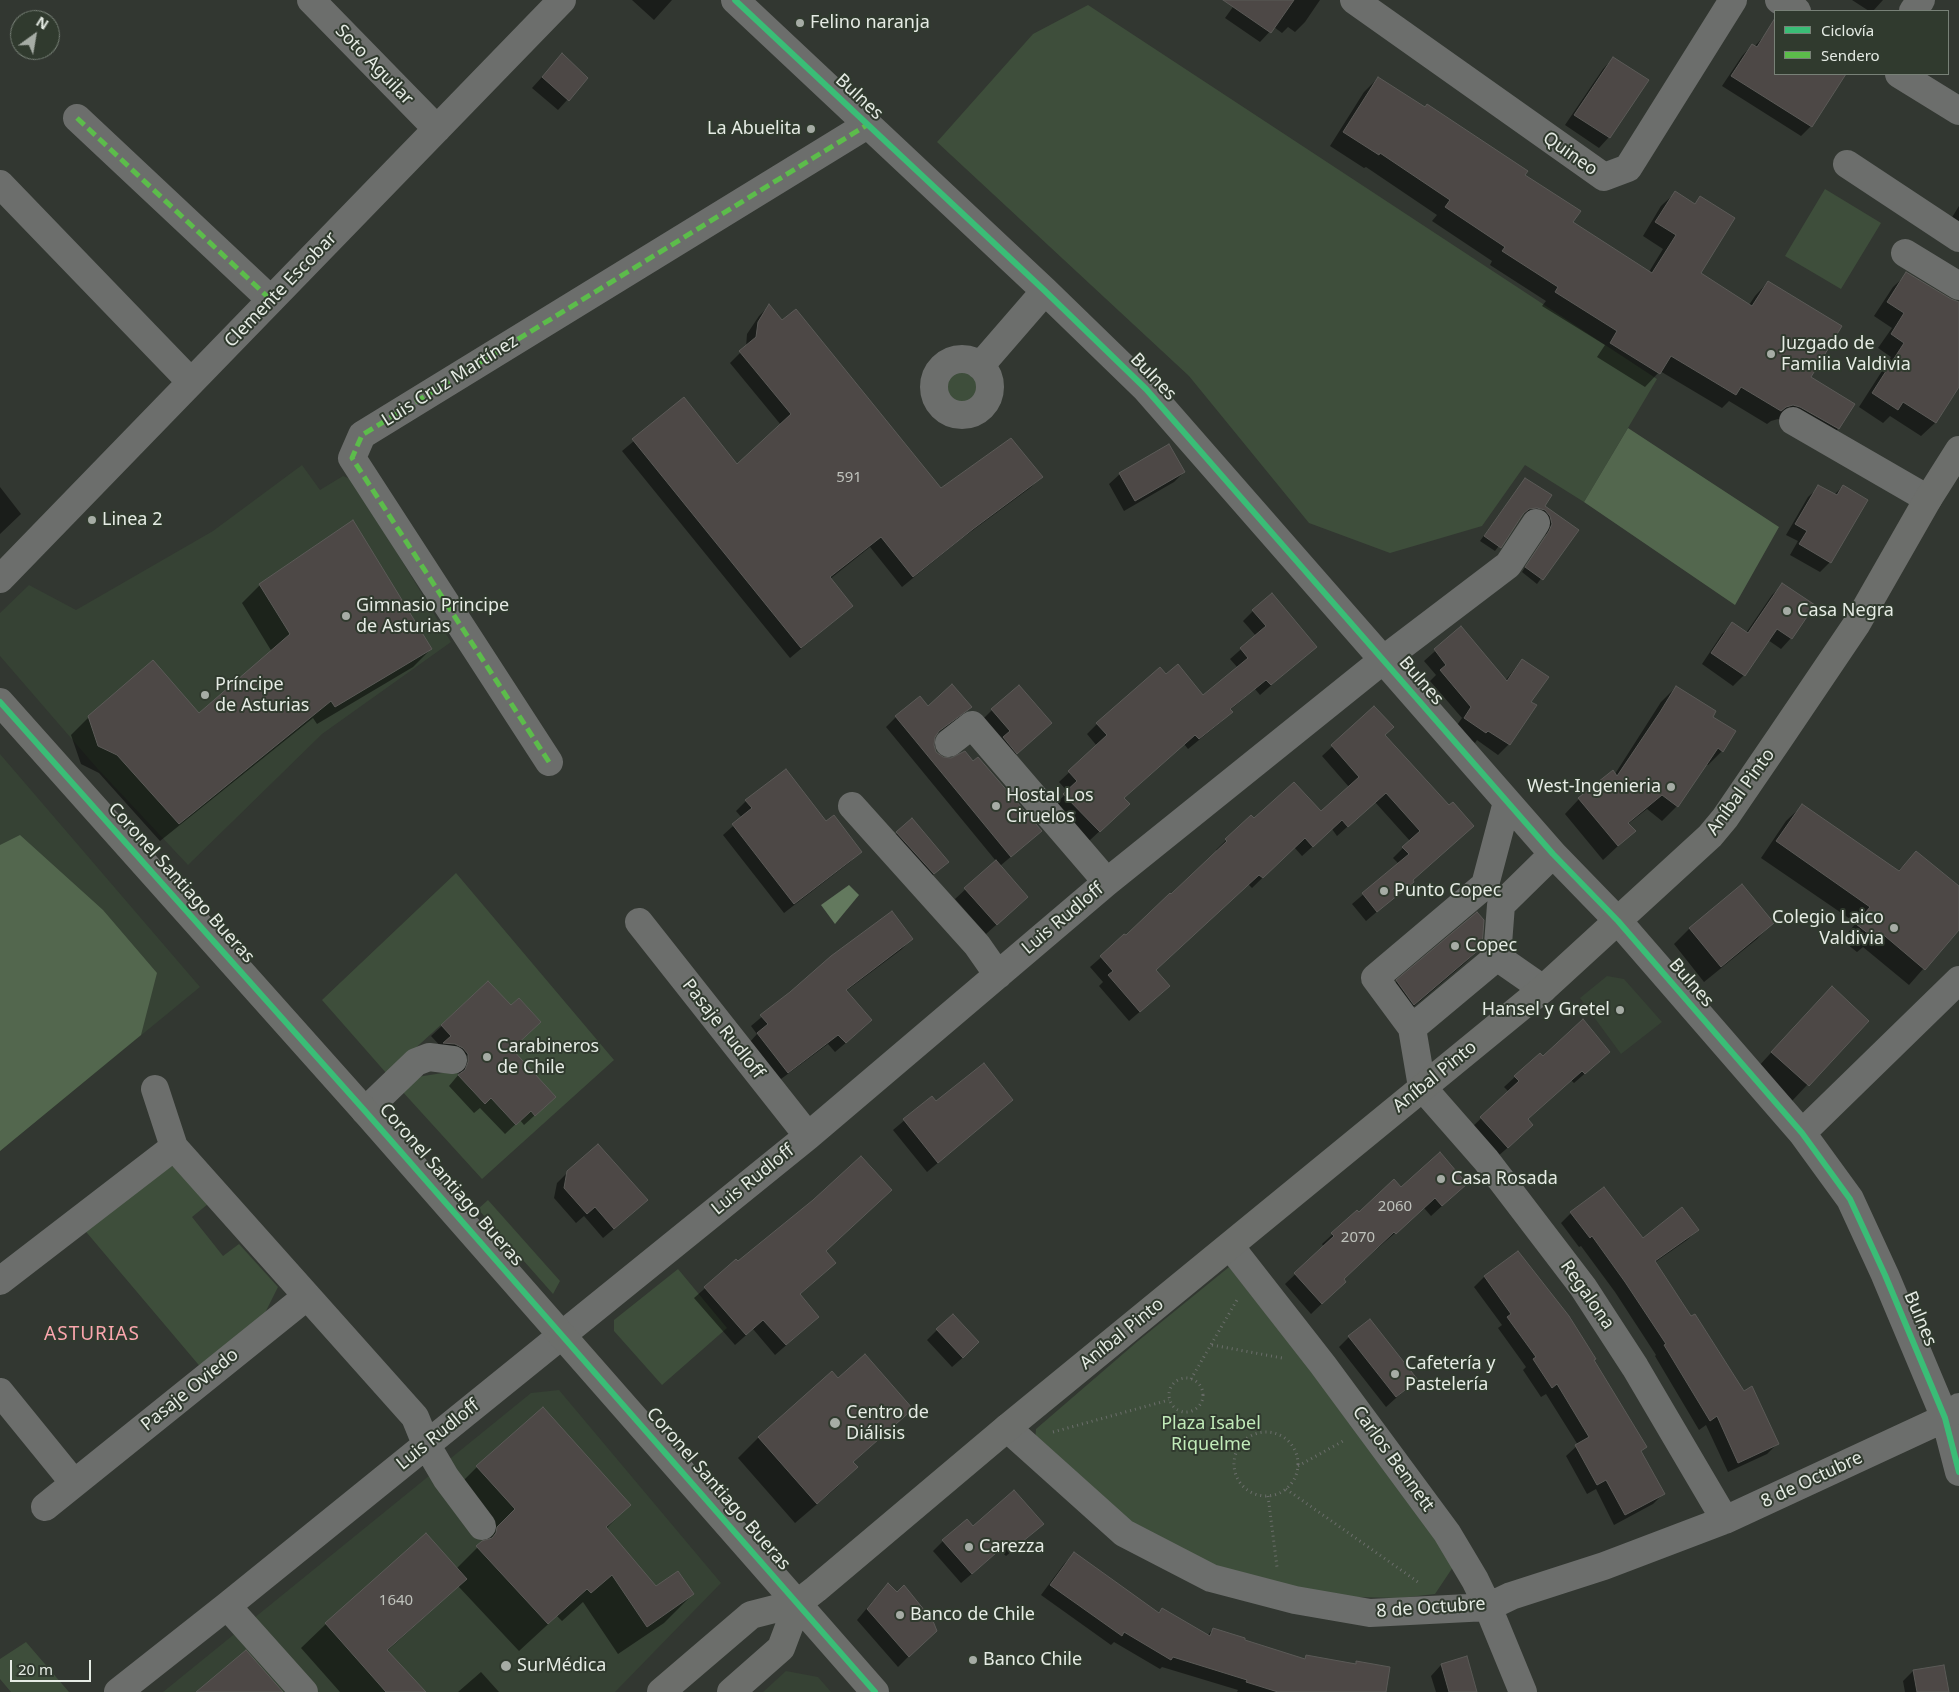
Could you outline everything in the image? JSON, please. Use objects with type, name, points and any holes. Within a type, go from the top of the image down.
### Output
[{"type":"main road","name":"Aníbal Pinto","points":[[798,1603],[1015,1436],[1230,1246],[1543,989],[1710,836],[1725,818],[1856,625],[1928,499],[1959,450]]},
{"type":"main road","name":"Coronel Santiago Bueras","points":[[0,702],[365,1111],[875,1692]]},
{"type":"main road","points":[[661,1692],[751,1614],[798,1603]]},
{"type":"main road","points":[[731,1692],[780,1648],[798,1603]]},
{"type":"street","name":"Soto Aguilar","points":[[311,0],[437,129]]},
{"type":"street","name":"Clemente Escobar","points":[[0,579],[562,0]]},
{"type":"street","name":"Bulnes","points":[[735,0],[1045,291],[1146,389],[1507,802],[1553,854],[1618,922],[1802,1132],[1850,1199],[1952,1413],[1959,1472]]},
{"type":"street","name":"Quineo","points":[[1354,0],[1604,178],[1628,168],[1733,0]]},
{"type":"street","points":[[1779,0],[1795,10]]},
{"type":"street","points":[[1901,75],[1959,111]]},
{"type":"street","points":[[77,118],[271,300]]},
{"type":"street","name":"Luis Cruz Martínez","points":[[549,762],[352,458],[362,435],[868,125]]},
{"type":"street","points":[[1846,164],[1959,238]]},
{"type":"street","points":[[0,184],[191,382]]},
{"type":"street","points":[[1905,253],[1959,286]]},
{"type":"street","points":[[980,366],[1045,291]]},
{"type":"street","points":[[1792,421],[1928,499]]},
{"type":"street","name":"Luis Rudloff","points":[[118,1692],[808,1136],[1107,882],[1382,660],[1508,565],[1536,524]]},
{"type":"street","points":[[949,744],[972,725],[1107,882]]},
{"type":"street","points":[[1422,1088],[1412,1028],[1375,978],[1485,885],[1507,802]]},
{"type":"street","points":[[852,806],[977,945],[998,975]]},
{"type":"street","points":[[1412,1028],[1497,957],[1501,905],[1553,854]]},
{"type":"street","name":"Pasaje Rudloff","points":[[639,922],[808,1136]]},
{"type":"street","points":[[1497,957],[1543,989]]},
{"type":"street","points":[[1802,1132],[1959,980]]},
{"type":"street","points":[[365,1111],[416,1062],[429,1056],[453,1060]]},
{"type":"street","name":"Regalona","points":[[1422,1088],[1486,1160],[1583,1286],[1635,1367],[1725,1520]]},
{"type":"street","points":[[155,1089],[174,1147],[414,1417],[426,1444],[446,1478],[482,1526]]},
{"type":"street","points":[[0,1281],[174,1147]]},
{"type":"street","name":"Carlos Bennett","points":[[1230,1246],[1323,1365],[1446,1532],[1475,1580],[1488,1607],[1523,1692]]},
{"type":"street","name":"Pasaje Oviedo","points":[[45,1508],[306,1297]]},
{"type":"street","points":[[0,1392],[74,1483]]},
{"type":"street","name":"8 de Octubre","points":[[1015,1436],[1124,1533],[1211,1578],[1295,1600],[1370,1613],[1488,1607],[1511,1596],[1604,1566],[1725,1520],[1952,1413]]},
{"type":"street","points":[[227,1606],[304,1692]]},
{"type":"path","points":[[1191,1379],[1239,1297],[1240,1280],[1250,1272]]},
{"type":"path","points":[[1212,1345],[1290,1359]]},
{"type":"path","points":[[1185,1378],[1191,1379],[1200,1385],[1202,1402],[1195,1410],[1184,1413],[1173,1407],[1169,1400],[1169,1392],[1175,1382],[1185,1378]]},
{"type":"path","points":[[1015,1436],[1036,1429],[1043,1435],[1169,1400]]},
{"type":"path","points":[[1269,1432],[1279,1435],[1288,1441],[1295,1450],[1298,1460],[1297,1466],[1293,1481],[1286,1489],[1278,1494],[1268,1496],[1249,1490],[1242,1484],[1236,1476],[1234,1466],[1240,1445],[1258,1433],[1269,1432]]},
{"type":"path","points":[[1297,1466],[1352,1436]]},
{"type":"path","points":[[1286,1489],[1424,1586]]},
{"type":"path","points":[[1268,1496],[1277,1568]]},
{"type":"shaded area","points":[[1628,428],[1779,527],[1735,605],[1584,502]]},
{"type":"shaded area","name":"Príncipe de Asturias","points":[[302,465],[320,490],[343,476],[353,480],[451,642],[322,734],[188,865],[96,767],[0,656],[0,613],[29,585],[76,610],[213,531]]},
{"type":"shaded area","points":[[0,754],[200,987],[0,1151]]},
{"type":"shaded area","points":[[20,835],[103,910],[157,973],[141,1035],[0,1151],[0,845]]},
{"type":"shaded area","points":[[849,885],[859,895],[835,924],[821,905]]},
{"type":"shaded area","name":"Hansel y Gretel","points":[[1607,976],[1624,979],[1662,1022],[1621,1054],[1580,998]]},
{"type":"shaded area","points":[[559,1390],[721,1583],[615,1692],[163,1692],[531,1393]]},
{"type":"shaded area","points":[[786,1671],[818,1677],[831,1692],[763,1692]]},
{"type":"green space","points":[[1088,5],[1657,379],[1584,502],[1525,465],[1482,526],[1390,553],[1309,523],[1189,376],[937,142],[1033,34]]},
{"type":"green space","points":[[1825,189],[1881,223],[1841,289],[1785,256]]},
{"type":"green space","points":[[961,372],[973,377],[978,389],[973,401],[961,406],[949,401],[944,389],[949,377]]},
{"type":"green space","points":[[456,873],[614,1060],[482,1179],[401,1090],[411,1078],[455,1071],[485,1104],[491,1098],[516,1125],[531,1111],[512,1049],[541,1022],[519,998],[506,1009],[488,982],[387,1074],[322,1000]]},
{"type":"green space","points":[[154,1163],[177,1167],[208,1204],[192,1217],[223,1256],[239,1244],[278,1287],[262,1319],[203,1370],[82,1227]]},
{"type":"green space","points":[[488,1200],[560,1281],[553,1294],[478,1209]]},
{"type":"green space","name":"Plaza Isabel Riquelme","points":[[1229,1267],[1332,1397],[1455,1564],[1435,1594],[1400,1598],[1350,1597],[1286,1587],[1215,1567],[1139,1531],[1035,1441],[1036,1429],[1138,1341]]},
{"type":"green space","points":[[678,1269],[727,1328],[662,1385],[614,1331],[614,1320]]},
{"type":"green space","points":[[26,1642],[69,1692],[11,1692],[0,1679],[0,1659]]},
{"type":"building","points":[[1223,0],[1294,0],[1271,33]]},
{"type":"building","points":[[1774,20],[1774,75],[1845,75],[1812,127],[1731,76],[1752,44],[1757,47]]},
{"type":"building","points":[[562,53],[588,78],[569,101],[542,77]]},
{"type":"building","points":[[1613,57],[1649,80],[1610,138],[1574,115]]},
{"type":"building","points":[[1378,77],[1425,107],[1427,104],[1528,171],[1525,175],[1581,211],[1573,222],[1652,273],[1676,235],[1655,222],[1675,191],[1695,204],[1700,196],[1735,218],[1701,273],[1752,306],[1768,281],[1842,326],[1811,377],[1855,404],[1839,429],[1800,407],[1793,405],[1781,411],[1741,387],[1736,395],[1671,356],[1660,374],[1610,343],[1617,331],[1555,292],[1558,287],[1502,251],[1505,247],[1445,207],[1450,200],[1380,153],[1379,155],[1343,132]]},
{"type":"building","points":[[1906,272],[1959,302],[1959,387],[1936,423],[1903,402],[1898,410],[1872,393],[1904,343],[1891,334],[1904,313],[1887,302]]},
{"type":"building","points":[[769,304],[782,320],[796,309],[941,488],[1011,438],[1043,477],[913,577],[881,537],[830,577],[853,606],[801,648],[632,439],[684,397],[737,464],[791,414],[739,351],[756,337],[758,322]]},
{"type":"building","points":[[1169,444],[1185,472],[1135,501],[1119,473]]},
{"type":"building","points":[[1525,478],[1552,495],[1545,506],[1579,530],[1543,580],[1525,567],[1552,524],[1550,516],[1545,510],[1529,509],[1523,514],[1501,548],[1484,536]]},
{"type":"building","points":[[1818,485],[1837,495],[1843,485],[1868,500],[1831,563],[1799,544],[1807,531],[1795,524]]},
{"type":"building","points":[[353,520],[432,649],[335,707],[331,701],[179,824],[117,755],[98,746],[88,716],[153,660],[199,713],[290,634],[259,584]]},
{"type":"building","points":[[1782,583],[1815,605],[1792,639],[1777,629],[1745,676],[1711,653],[1732,622],[1748,633]]},
{"type":"building","points":[[1272,593],[1317,647],[1271,685],[1266,680],[1230,709],[1233,712],[1199,739],[1195,735],[1124,798],[1130,804],[1100,832],[1063,794],[1077,781],[1068,771],[1107,735],[1096,723],[1160,667],[1166,674],[1178,664],[1203,695],[1248,658],[1240,648],[1266,626],[1252,610]]},
{"type":"building","points":[[1461,626],[1507,681],[1522,659],[1549,677],[1531,702],[1537,705],[1510,745],[1488,731],[1486,733],[1464,718],[1471,707],[1440,670],[1446,665],[1434,649]]},
{"type":"building","points":[[952,684],[972,707],[939,731],[935,737],[934,745],[936,752],[943,757],[951,758],[965,751],[973,761],[978,757],[1042,831],[1011,857],[895,716],[920,696],[928,706]]},
{"type":"building","points":[[1019,685],[1052,723],[1017,754],[1003,737],[1010,731],[991,709]]},
{"type":"building","points":[[1676,686],[1716,711],[1713,717],[1736,731],[1723,752],[1718,748],[1678,807],[1662,795],[1628,823],[1636,831],[1618,846],[1578,798],[1613,770],[1617,776]]},
{"type":"building","points":[[1374,706],[1394,727],[1385,735],[1449,805],[1453,802],[1474,826],[1413,880],[1414,882],[1377,912],[1362,893],[1409,854],[1402,847],[1420,831],[1386,793],[1348,827],[1342,820],[1313,847],[1305,838],[1263,878],[1259,875],[1156,970],[1170,986],[1140,1012],[1108,975],[1113,971],[1100,956],[1171,894],[1227,841],[1225,839],[1251,815],[1254,818],[1294,782],[1321,811],[1359,777],[1331,745]]},
{"type":"building","points":[[786,769],[826,821],[834,815],[862,852],[794,904],[732,824],[752,808],[745,800]]},
{"type":"building","points":[[1802,804],[1899,871],[1916,851],[1959,886],[1959,930],[1925,970],[1879,931],[1874,938],[1856,924],[1870,907],[1776,841]]},
{"type":"building","points":[[912,818],[949,862],[934,874],[896,832]]},
{"type":"building","points":[[996,860],[1028,897],[997,925],[964,888]]},
{"type":"building","points":[[1742,884],[1774,923],[1721,967],[1689,928]]},
{"type":"building","points":[[892,911],[913,939],[846,990],[872,1020],[846,1043],[838,1035],[788,1073],[757,1033],[768,1024],[760,1015],[831,956]]},
{"type":"building","points":[[1477,912],[1484,920],[1482,947],[1414,1005],[1396,980]]},
{"type":"building","name":"Carabineros de Chile","points":[[488,981],[511,1005],[519,998],[541,1022],[512,1049],[556,1097],[535,1116],[531,1111],[516,1125],[491,1098],[485,1104],[458,1075],[465,1070],[468,1062],[468,1054],[463,1048],[455,1044],[443,1043],[451,1036],[441,1025]]},
{"type":"building","points":[[1832,986],[1869,1021],[1809,1086],[1771,1052]]},
{"type":"building","points":[[1583,1019],[1610,1052],[1585,1074],[1582,1071],[1528,1119],[1533,1125],[1508,1148],[1480,1117],[1519,1081],[1514,1076],[1540,1053],[1543,1056]]},
{"type":"building","points":[[984,1063],[1013,1100],[938,1163],[903,1119],[932,1096],[936,1101]]},
{"type":"building","points":[[598,1144],[648,1200],[614,1229],[595,1207],[587,1214],[564,1188],[567,1171]]},
{"type":"building","points":[[1440,1152],[1467,1184],[1442,1206],[1435,1198],[1396,1234],[1394,1232],[1344,1279],[1346,1282],[1322,1304],[1294,1273],[1334,1236],[1331,1233],[1357,1210],[1359,1212],[1394,1179],[1401,1187]]},
{"type":"building","points":[[861,1156],[892,1190],[826,1251],[836,1263],[800,1294],[819,1317],[786,1345],[763,1320],[746,1335],[704,1287],[736,1259],[738,1261],[813,1200]]},
{"type":"building","points":[[1604,1187],[1643,1238],[1682,1207],[1699,1230],[1655,1261],[1691,1316],[1695,1314],[1744,1391],[1752,1386],[1779,1444],[1738,1463],[1717,1416],[1710,1421],[1664,1345],[1666,1344],[1625,1282],[1592,1236],[1590,1238],[1570,1212]]},
{"type":"building","points":[[1518,1251],[1569,1316],[1647,1447],[1641,1451],[1665,1494],[1625,1515],[1606,1480],[1597,1485],[1575,1445],[1589,1437],[1557,1384],[1552,1388],[1533,1359],[1536,1357],[1507,1317],[1511,1314],[1484,1276]]},
{"type":"building","points":[[953,1314],[979,1342],[963,1358],[936,1329]]},
{"type":"building","points":[[1370,1319],[1418,1380],[1396,1397],[1348,1336]]},
{"type":"building","name":"Centro de Diálisis","points":[[865,1354],[913,1409],[853,1462],[858,1467],[817,1504],[758,1437],[832,1371],[838,1378]]},
{"type":"building","points":[[543,1407],[631,1505],[606,1527],[656,1586],[678,1571],[694,1594],[647,1627],[612,1575],[591,1593],[587,1589],[548,1624],[476,1546],[482,1541],[492,1538],[496,1533],[497,1527],[515,1509],[476,1466]]},
{"type":"building","points":[[1014,1490],[1044,1524],[1016,1547],[1011,1540],[972,1574],[942,1540],[967,1519],[973,1526]]},
{"type":"building","points":[[426,1533],[467,1579],[387,1650],[426,1692],[386,1692],[325,1623]]},
{"type":"building","points":[[1074,1552],[1159,1613],[1162,1608],[1210,1636],[1213,1628],[1305,1659],[1306,1655],[1356,1664],[1356,1661],[1390,1667],[1386,1692],[1278,1692],[1246,1682],[1247,1680],[1173,1657],[1171,1660],[1124,1632],[1122,1636],[1050,1585]]},
{"type":"building","name":"Banco de Chile","points":[[888,1583],[897,1592],[904,1585],[933,1621],[937,1631],[909,1657],[867,1609]]},
{"type":"building","points":[[246,1650],[283,1692],[196,1692]]},
{"type":"building","points":[[1467,1656],[1477,1692],[1449,1692],[1441,1664]]},
{"type":"building","points":[[1944,1665],[1949,1692],[1917,1692],[1913,1670]]},
{"type":"marked path","points":[[77,118],[271,300]]},
{"type":"marked path","points":[[549,762],[352,458],[362,435],[867,125]]},
{"type":"cycle path","points":[[735,0],[1045,291],[1146,389],[1553,854],[1618,921],[1802,1133],[1850,1199],[1885,1275],[1945,1418],[1959,1472]]},
{"type":"cycle path","points":[[0,702],[365,1111],[875,1692]]},
{"type":"place","name":"Felino naranja","points":[[800,23]]},
{"type":"place","name":"La Abuelita","points":[[811,129]]},
{"type":"place","name":"Juzgado de Familia Valdivia","points":[[1771,354]]},
{"type":"place","name":"Linea 2","points":[[92,520]]},
{"type":"place","name":"Casa Negra","points":[[1787,611]]},
{"type":"place","name":"Gimnasio Principe de Asturias","points":[[346,616]]},
{"type":"place","name":"Príncipe de Asturias","points":[[205,695]]},
{"type":"place","name":"West-Ingenieria","points":[[1671,787]]},
{"type":"place","name":"Hostal Los Ciruelos","points":[[996,806]]},
{"type":"place","name":"Punto Copec","points":[[1384,891]]},
{"type":"place","name":"Colegio Laico Valdivia","points":[[1894,928]]},
{"type":"place","name":"Copec","points":[[1455,946]]},
{"type":"place","name":"Hansel y Gretel","points":[[1620,1010]]},
{"type":"place","name":"Carabineros de Chile","points":[[487,1057]]},
{"type":"place","name":"Casa Rosada","points":[[1441,1179]]},
{"type":"place","name":"Cafetería y Pastelería","points":[[1395,1374]]},
{"type":"place","name":"Centro de Diálisis","points":[[835,1423]]},
{"type":"place","name":"Carezza","points":[[969,1547]]},
{"type":"place","name":"Banco de Chile","points":[[900,1615]]},
{"type":"place","name":"Banco Chile","points":[[973,1660]]},
{"type":"place","name":"SurMédica","points":[[506,1666]]},
{"type":"district","name":"ASTURIAS","points":[[92,1335]]}]
